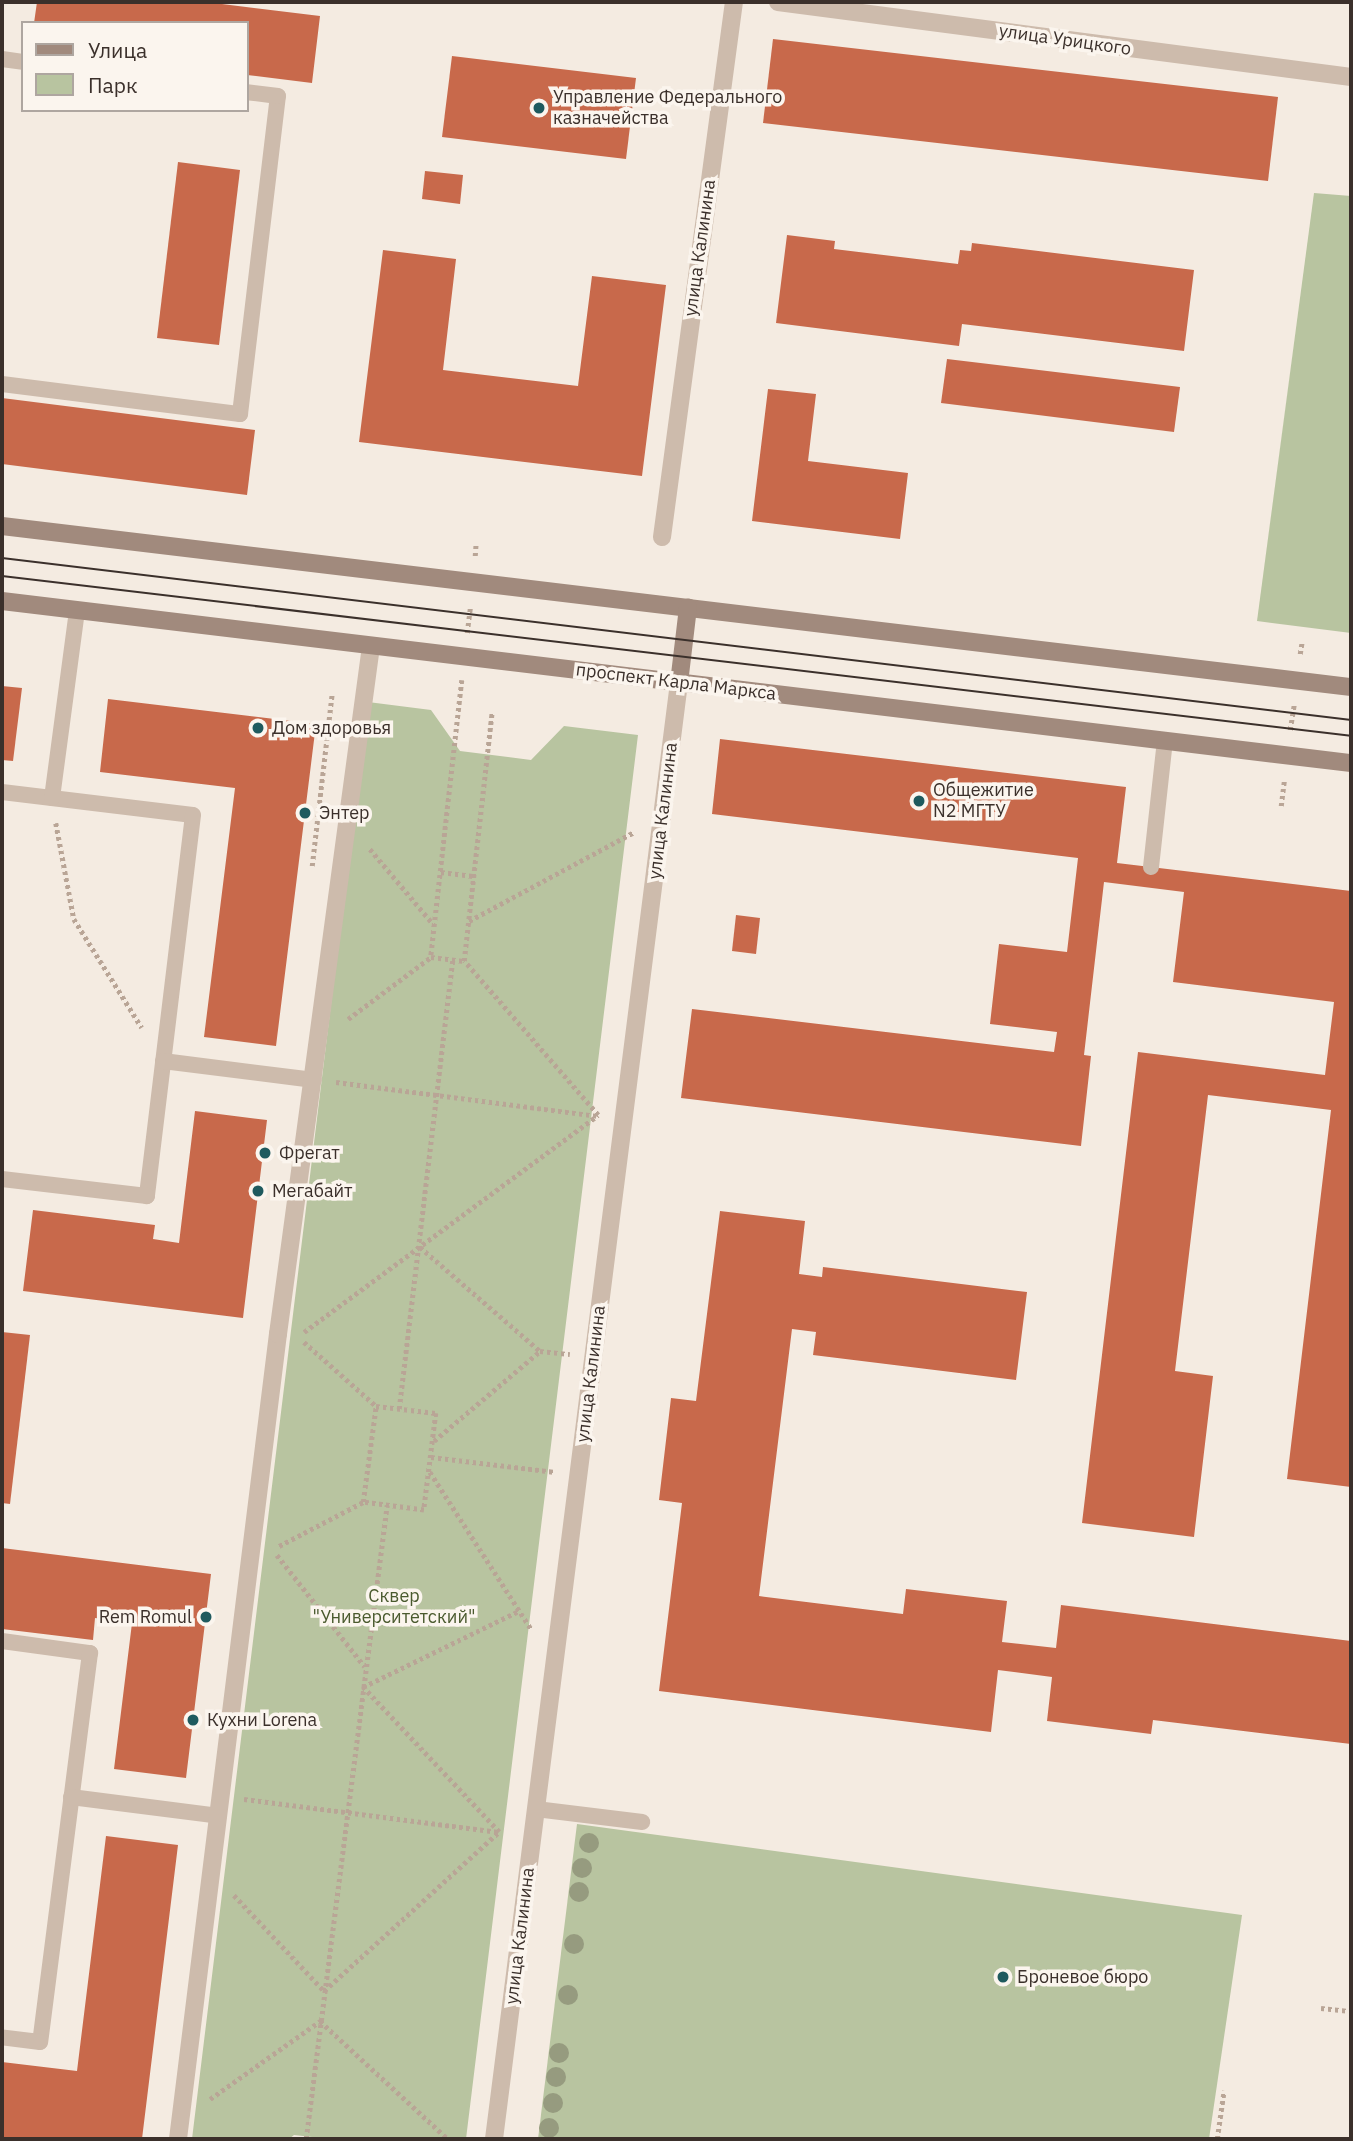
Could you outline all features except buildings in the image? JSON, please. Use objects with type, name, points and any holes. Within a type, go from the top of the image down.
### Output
[{"type":"main road","points":[[2,527],[1351,687]]},
{"type":"main road","name":"проспект Карла Маркса","points":[[2,601],[1351,763]]},
{"type":"main road","name":"улица Калинина","points":[[679,683],[688,608]]},
{"type":"street","name":"улица Калинина","points":[[662,537],[734,2]]},
{"type":"street","name":"улица Урицкого","points":[[778,2],[1351,78]]},
{"type":"street","points":[[178,2139],[278,1334],[320,1041],[371,646]]},
{"type":"street","name":"улица Калинина","points":[[494,2139],[679,683]]},
{"type":"lane","points":[[2,59],[21,62]]},
{"type":"lane","points":[[2,384],[240,414],[278,96],[248,92]]},
{"type":"lane","points":[[52,798],[77,610]]},
{"type":"lane","points":[[1151,867],[1165,741]]},
{"type":"lane","points":[[2,792],[193,816],[147,1196],[2,1179]]},
{"type":"lane","points":[[163,1061],[314,1080]]},
{"type":"lane","points":[[2,1642],[90,1653],[40,2042],[2,2037]]},
{"type":"lane","points":[[71,1797],[219,1816]]},
{"type":"lane","points":[[536,1809],[642,1822]]},
{"type":"path","points":[[431,957],[476,542]]},
{"type":"path","points":[[1280,806],[1302,641]]},
{"type":"path","points":[[464,961],[492,712]]},
{"type":"path","points":[[52,798],[74,919],[163,1061]]},
{"type":"path","points":[[468,922],[663,816]]},
{"type":"path","points":[[348,822],[435,926]]},
{"type":"path","points":[[441,872],[473,876]]},
{"type":"path","points":[[320,1041],[431,957],[464,961],[598,1115]]},
{"type":"path","points":[[399,1409],[453,960]]},
{"type":"path","points":[[314,1080],[624,1119]]},
{"type":"path","points":[[365,1668],[272,1549],[363,1503],[424,1510],[436,1413],[376,1406],[297,1336],[598,1115]]},
{"type":"path","points":[[419,1246],[540,1351],[593,1357]]},
{"type":"path","points":[[433,1441],[540,1351]]},
{"type":"path","points":[[363,1503],[376,1406]]},
{"type":"path","points":[[431,1457],[578,1475]]},
{"type":"path","points":[[429,1471],[554,1666]]},
{"type":"path","points":[[306,2139],[387,1505]]},
{"type":"path","points":[[363,1687],[519,1611]]},
{"type":"path","points":[[363,1687],[499,1832]]},
{"type":"path","points":[[222,1797],[532,1835]]},
{"type":"path","points":[[324,1991],[499,1832]]},
{"type":"path","points":[[212,1871],[324,1991]]},
{"type":"path","points":[[1321,2008],[1351,2011]]},
{"type":"path","points":[[180,2120],[320,2021]]},
{"type":"path","points":[[320,2021],[448,2139]]},
{"type":"path","points":[[1217,2139],[1224,2090]]},
{"type":"green space","points":[[1314,193],[1351,196],[1351,633],[1257,621]]},
{"type":"green space","name":"Сквер \"Университетский\"","points":[[368,702],[431,710],[460,751],[531,760],[564,726],[638,735],[466,2139],[330,2139],[294,2135],[289,2139],[192,2139]]},
{"type":"green space","points":[[577,1824],[1242,1915],[1209,2139],[538,2139]]},
{"type":"tram line","points":[[2,558],[1351,720]]},
{"type":"tram line","points":[[2,576],[1351,736]]},
{"type":"place","name":"Управление Федерального казначейства","points":[[539,108]]},
{"type":"place","name":"Дом здоровья","points":[[258,728]]},
{"type":"place","name":"Общежитие N2 МГТУ","points":[[919,801]]},
{"type":"place","name":"Энтер","points":[[305,813]]},
{"type":"place","name":"Фрегат","points":[[265,1153]]},
{"type":"place","name":"Мегабайт","points":[[258,1191]]},
{"type":"place","name":"Rem Romul","points":[[206,1617]]},
{"type":"place","name":"Кухни Lorena","points":[[193,1720]]},
{"type":"place","name":"Броневое бюро","points":[[1003,1977]]}]
